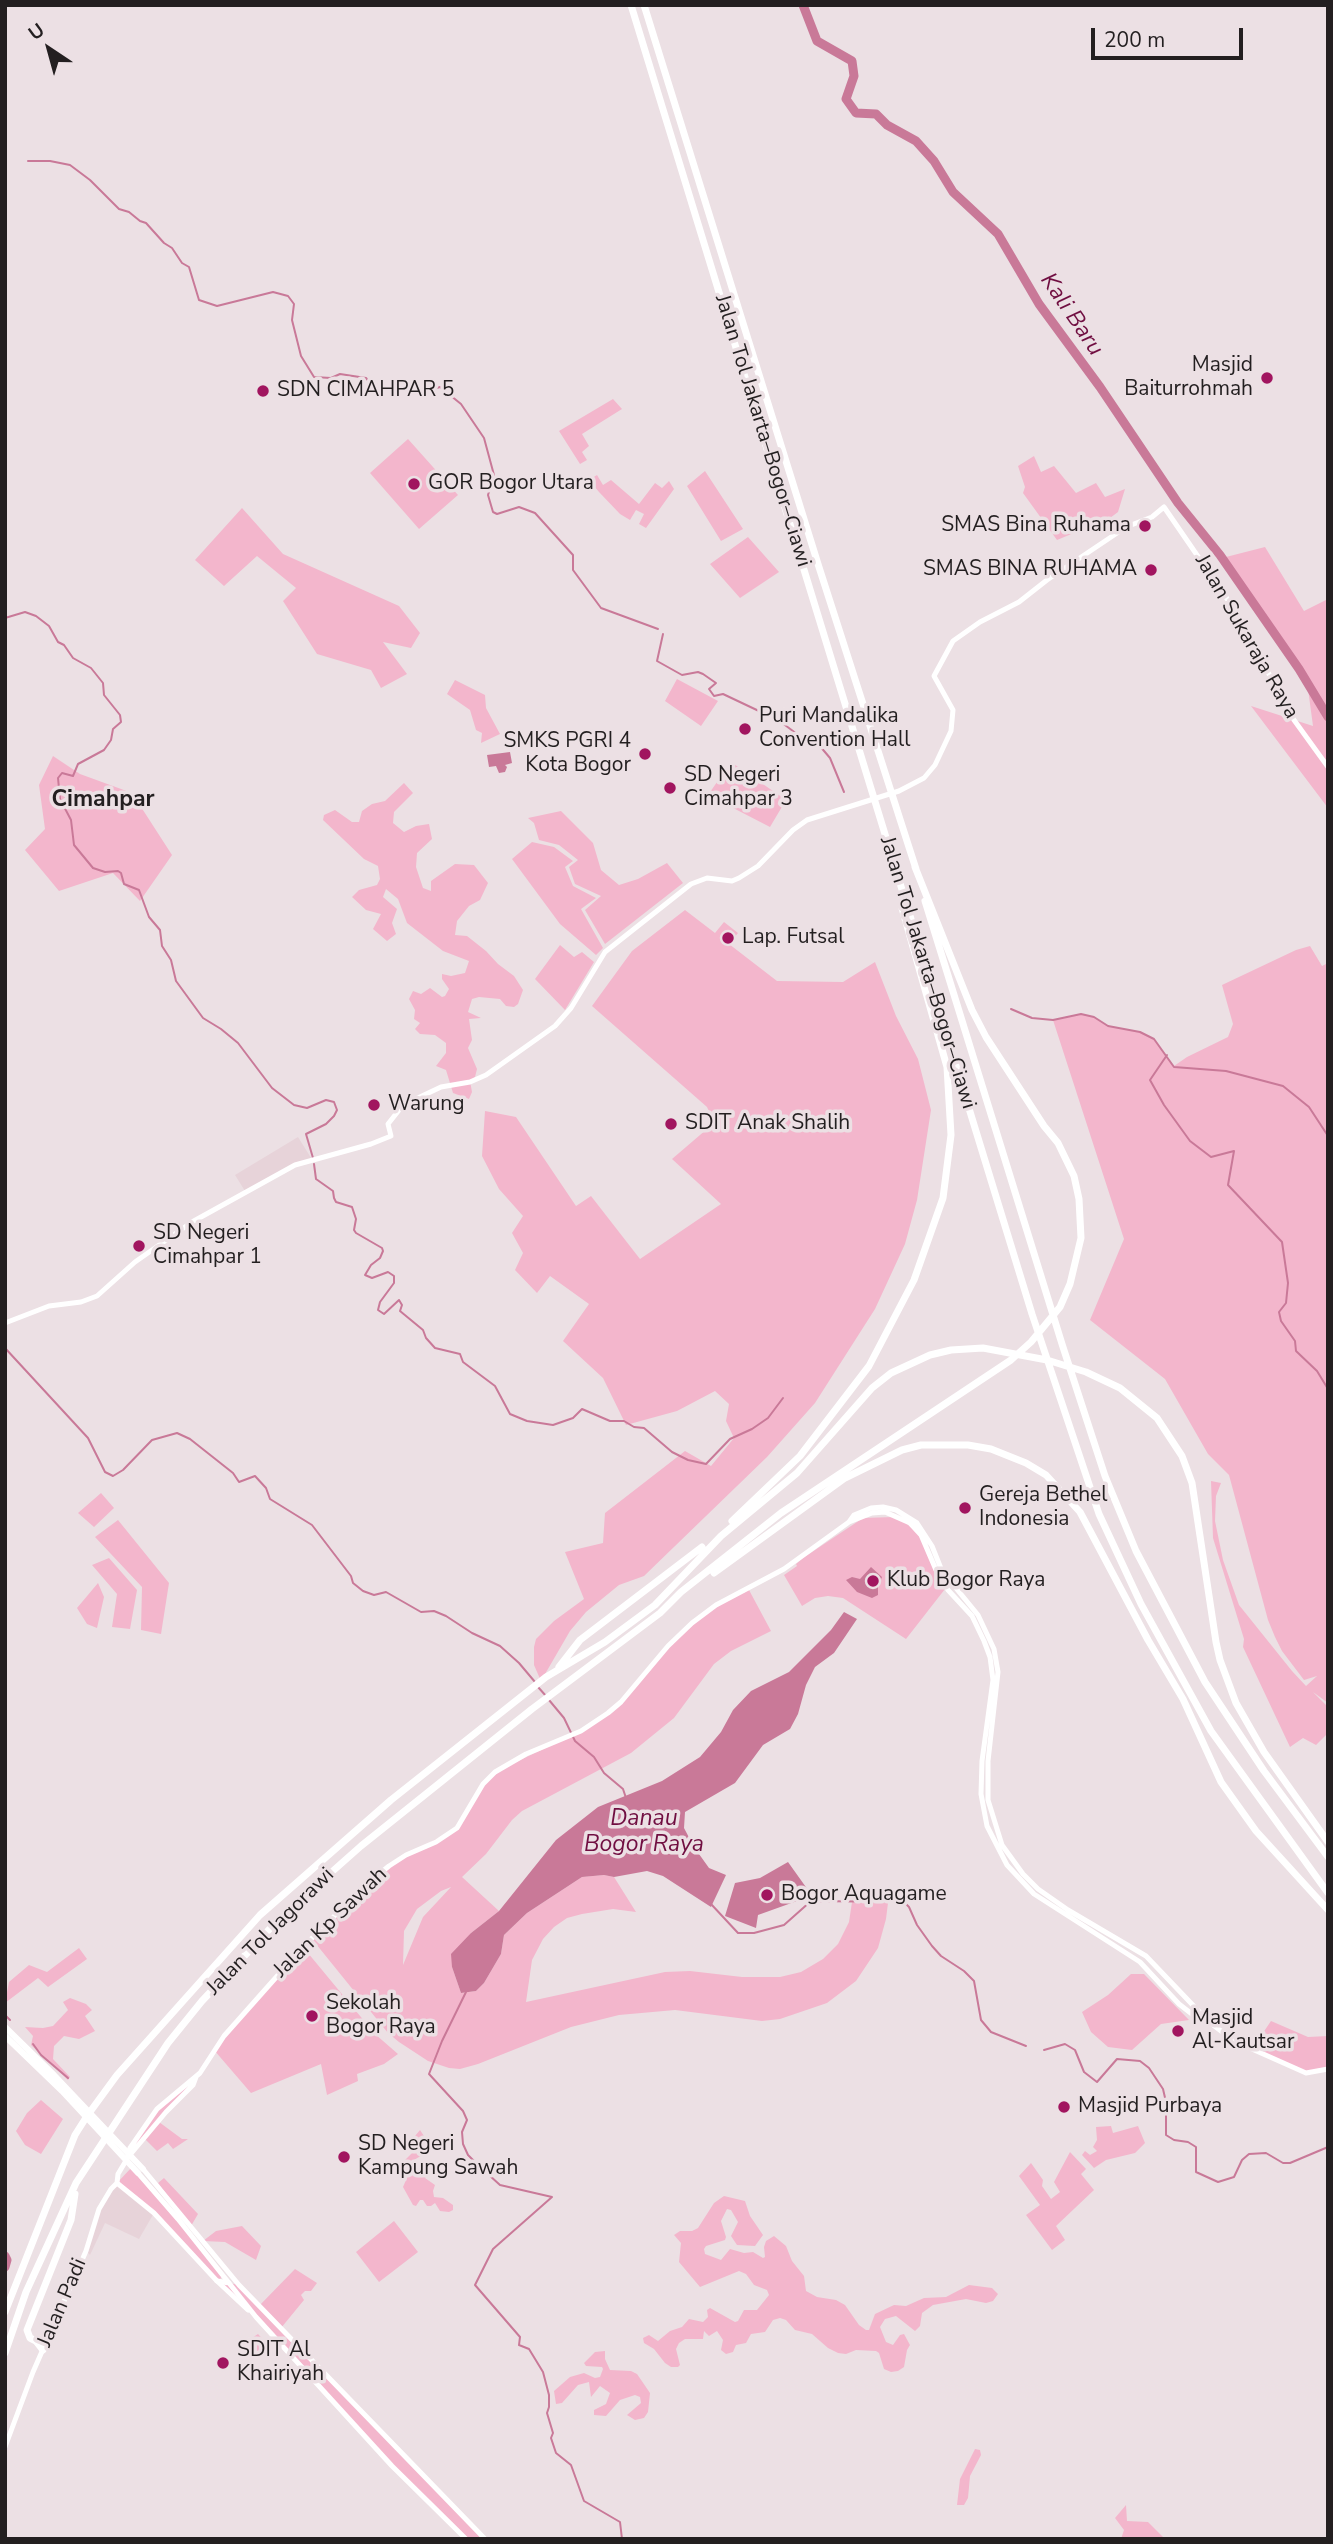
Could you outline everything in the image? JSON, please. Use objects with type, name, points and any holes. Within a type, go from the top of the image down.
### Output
[{"type":"highway","name":"Jalan Tol Jakarta–Bogor–Ciawi","points":[[631,5],[888,850],[1050,1371],[1099,1514],[1141,1604],[1211,1731],[1328,1893]]},
{"type":"highway","name":"Jalan Tol Jakarta–Bogor–Ciawi","points":[[644,5],[814,552],[888,779],[1047,1296],[1118,1507],[1136,1551],[1187,1651],[1227,1716],[1328,1857]]},
{"type":"highway","points":[[710,259],[723,255]]},
{"type":"highway","points":[[557,1668],[580,1640],[698,1551],[772,1485],[800,1456],[869,1366],[918,1271],[943,1198],[949,1164],[951,1108],[942,1048],[900,903],[888,850]]},
{"type":"highway","points":[[660,1613],[681,1592],[782,1513],[1011,1360],[1045,1327],[1060,1307],[1070,1284],[1081,1238],[1079,1199],[1074,1176],[1058,1143],[986,1037],[972,1010],[915,867]]},
{"type":"highway","points":[[557,1668],[605,1642],[655,1605],[720,1536],[797,1473],[862,1398],[891,1373],[930,1355],[951,1350],[983,1348],[1020,1353],[1102,1379],[1120,1388],[1157,1419],[1182,1456],[1195,1496],[1216,1642],[1228,1683],[1250,1731],[1328,1842]]},
{"type":"highway","points":[[660,1613],[824,1492],[889,1455],[921,1445],[941,1444],[968,1445],[1012,1456],[1046,1475],[1080,1512],[1148,1640],[1183,1699],[1221,1782],[1256,1831],[1328,1910]]},
{"type":"highway","name":"Jalan Tol Jagorawi","points":[[5,2353],[26,2292],[76,2183],[168,2043],[202,2001],[281,1917],[361,1846],[532,1709],[660,1613]]},
{"type":"highway","name":"Jalan Tol Jagorawi","points":[[5,2312],[75,2135],[116,2077],[222,1956],[295,1882],[391,1800],[557,1668]]},
{"type":"highway","points":[[43,2350],[30,2338],[27,2330],[71,2220],[76,2183]]},
{"type":"highway","points":[[36,2341],[48,2339]]},
{"type":"main road","points":[[5,2027],[141,2171]]},
{"type":"main road","points":[[5,2036],[64,2089]]},
{"type":"street","name":"Jalan Sukaraja Raya","points":[[5,1323],[49,1306],[81,1302],[106,1290],[135,1262],[192,1222],[295,1165],[391,1136],[388,1124],[403,1105],[441,1087],[470,1082],[486,1074],[555,1026],[571,1007],[605,952],[691,884],[707,878],[732,881],[739,878],[758,866],[793,830],[807,820],[899,791],[928,774],[949,738],[953,710],[934,676],[953,641],[980,622],[1019,602],[1126,527],[1152,517],[1164,507],[1233,606],[1294,720],[1328,767]]},
{"type":"street","name":"Jalan Kp Sawah","points":[[126,2160],[130,2148],[157,2109],[196,2077],[223,2036],[303,1947],[368,1883],[396,1861],[436,1842],[457,1828],[477,1791],[495,1772],[513,1760],[579,1732],[621,1702],[668,1646],[692,1623],[716,1605],[784,1569],[849,1522],[854,1515],[877,1507],[890,1508],[909,1516],[925,1534],[942,1571],[973,1607],[994,1649],[999,1672],[988,1761],[988,1800],[1002,1845],[1017,1867],[1038,1889],[1146,1956],[1209,2021],[1252,2049],[1306,2073],[1328,2069]]},
{"type":"street","name":"Jalan Padi","points":[[5,2447],[86,2251],[99,2209],[117,2183],[118,2174],[126,2160]]},
{"type":"street","points":[[141,2171],[219,2278],[239,2285]]},
{"type":"street","points":[[141,2171],[239,2285],[485,2539]]},
{"type":"street","points":[[117,2183],[153,2213],[219,2278],[392,2466],[466,2539]]},
{"type":"street","points":[[228,2283],[256,2317]]},
{"type":"street","points":[[340,2408],[351,2400]]},
{"type":"street","points":[[346,2416],[358,2407]]},
{"type":"shaded area","points":[[613,399],[622,409],[582,434],[589,446],[582,452],[587,460],[580,464],[559,431]]},
{"type":"shaded area","name":"GOR Bogor Utara","points":[[408,439],[458,495],[419,529],[370,473]]},
{"type":"shaded area","points":[[1034,456],[1041,472],[1054,466],[1076,493],[1096,483],[1105,497],[1125,489],[1118,512],[1110,518],[1057,540],[1023,493],[1025,487],[1018,466]]},
{"type":"shaded area","points":[[705,471],[743,529],[721,541],[687,486]]},
{"type":"shaded area","points":[[597,475],[603,485],[611,480],[639,504],[655,483],[662,488],[669,481],[674,489],[646,528],[639,524],[644,514],[636,510],[630,520],[620,514],[599,492],[589,480]]},
{"type":"shaded area","points":[[242,508],[283,554],[399,606],[420,633],[411,648],[383,642],[407,674],[381,688],[371,670],[317,654],[283,601],[296,588],[257,556],[224,586],[195,560]]},
{"type":"shaded area","points":[[748,537],[779,572],[740,598],[710,564]]},
{"type":"shaded area","points":[[1265,547],[1304,611],[1328,599],[1328,808],[1251,706],[1313,726],[1306,674],[1226,557]]},
{"type":"shaded area","points":[[677,679],[718,701],[701,726],[665,701]]},
{"type":"shaded area","points":[[455,680],[485,695],[486,708],[500,734],[481,743],[482,733],[476,730],[470,710],[447,694]]},
{"type":"shaded area","points":[[53,756],[80,774],[132,793],[172,855],[140,901],[113,873],[59,891],[25,850],[45,829],[39,785]]},
{"type":"shaded area","points":[[731,762],[786,800],[770,827],[708,795]]},
{"type":"shaded area","points":[[404,783],[413,793],[394,812],[393,823],[404,832],[429,824],[432,839],[417,853],[416,867],[423,888],[431,891],[431,881],[455,864],[474,865],[488,883],[480,900],[469,906],[457,921],[455,935],[467,936],[486,951],[514,976],[523,990],[518,1004],[514,1007],[506,1006],[500,999],[472,999],[468,1012],[481,1018],[469,1019],[472,1040],[468,1048],[477,1069],[475,1077],[470,1081],[472,1092],[469,1099],[453,1093],[446,1070],[436,1066],[446,1053],[446,1043],[435,1035],[420,1034],[415,1029],[420,1023],[414,1019],[415,1010],[409,999],[413,991],[421,994],[430,988],[442,997],[445,996],[449,989],[442,979],[442,974],[451,976],[465,973],[469,961],[443,951],[407,923],[398,899],[386,889],[383,897],[397,909],[392,923],[396,934],[387,941],[373,929],[381,914],[366,910],[352,897],[359,890],[377,885],[380,879],[378,866],[364,859],[323,820],[324,815],[335,810],[352,822],[359,822],[362,811],[372,804],[385,801]]},
{"type":"shaded area","points":[[561,811],[593,843],[601,870],[619,885],[638,879],[667,863],[683,883],[605,944],[585,910],[601,896],[575,884],[569,867],[578,860],[559,845],[539,840],[534,823],[528,818]]},
{"type":"shaded area","points":[[532,842],[554,847],[573,861],[565,867],[573,886],[596,898],[581,909],[603,948],[596,955],[560,924],[512,859]]},
{"type":"shaded area","points":[[685,910],[715,933],[724,922],[738,933],[729,944],[777,981],[843,982],[875,962],[896,1016],[918,1059],[931,1110],[917,1200],[905,1244],[875,1309],[815,1403],[767,1457],[644,1576],[619,1585],[586,1612],[570,1631],[541,1681],[534,1665],[536,1639],[554,1621],[584,1599],[565,1552],[603,1543],[605,1513],[685,1451],[711,1466],[734,1438],[726,1421],[729,1404],[715,1391],[677,1411],[626,1425],[603,1378],[563,1341],[589,1304],[550,1276],[537,1293],[515,1270],[523,1253],[512,1233],[523,1216],[499,1189],[482,1156],[485,1111],[516,1117],[576,1206],[591,1196],[640,1259],[721,1204],[672,1159],[714,1123],[707,1107],[592,1006],[632,951]]},
{"type":"shaded area","points":[[560,945],[574,957],[582,952],[594,962],[565,1010],[535,979]]},
{"type":"shaded area","points":[[1310,946],[1322,966],[1328,963],[1328,1703],[1313,1692],[1328,1707],[1328,1733],[1316,1745],[1303,1738],[1290,1747],[1243,1647],[1244,1639],[1213,1538],[1211,1481],[1221,1483],[1216,1496],[1215,1521],[1223,1560],[1239,1605],[1306,1686],[1317,1676],[1304,1680],[1275,1637],[1229,1475],[1208,1454],[1165,1379],[1090,1320],[1124,1239],[1053,1020],[1081,1014],[1094,1017],[1108,1026],[1140,1032],[1154,1039],[1174,1066],[1228,1037],[1233,1024],[1222,985]]},
{"type":"shaded area","points":[[298,1137],[313,1161],[290,1168],[245,1191],[235,1175]]},
{"type":"shaded area","points":[[101,1493],[114,1508],[94,1527],[78,1513]]},
{"type":"shaded area","name":"Klub Bogor Raya","points":[[894,1517],[905,1522],[921,1537],[945,1589],[906,1639],[843,1598],[815,1598],[802,1606],[784,1575],[803,1558],[863,1518]]},
{"type":"shaded area","points":[[118,1520],[169,1583],[161,1634],[141,1630],[142,1587],[95,1537]]},
{"type":"shaded area","points":[[109,1558],[137,1590],[130,1629],[112,1627],[117,1594],[92,1565]]},
{"type":"shaded area","points":[[98,1583],[104,1597],[97,1628],[87,1624],[77,1608]]},
{"type":"shaded area","points":[[749,1590],[771,1631],[731,1651],[714,1664],[674,1718],[631,1753],[522,1811],[486,1854],[462,1877],[499,1911],[471,1933],[452,1967],[461,1993],[476,1991],[484,1983],[501,1954],[504,1935],[527,1913],[582,1877],[604,1875],[614,1877],[636,1912],[613,1909],[582,1914],[567,1918],[554,1927],[543,1939],[532,1960],[526,2002],[665,1972],[780,1977],[801,1972],[823,1959],[838,1944],[849,1922],[852,1902],[888,1903],[878,1948],[856,1981],[827,2003],[780,2019],[762,2021],[675,2010],[619,2015],[571,2027],[460,2069],[428,2061],[399,2042],[388,2033],[312,1939],[368,1883],[397,1860],[457,1828],[477,1792],[495,1772],[579,1732],[621,1702],[668,1646],[716,1605]],"holes":[[[451,1887],[423,1917],[403,1965],[404,1931],[417,1909]]]},
{"type":"shaded area","points":[[303,1947],[375,2034],[398,2054],[384,2064],[357,2074],[358,2081],[327,2095],[321,2064],[251,2093],[214,2050]]},
{"type":"shaded area","points":[[79,1948],[87,1959],[48,1987],[38,1978],[5,2003],[9,1982],[29,1965],[47,1972]]},
{"type":"shaded area","points":[[1131,1974],[1144,1974],[1189,2020],[1161,2024],[1132,2050],[1108,2047],[1091,2032],[1082,2012],[1108,1995]]},
{"type":"shaded area","points":[[70,1998],[86,2004],[92,2010],[85,2016],[95,2031],[79,2039],[64,2036],[54,2046],[53,2059],[70,2077],[68,2080],[31,2045],[33,2036],[25,2027],[53,2026],[68,2010],[63,2002]]},
{"type":"shaded area","points":[[1271,2021],[1308,2037],[1328,2036],[1328,2069],[1306,2073],[1252,2049]]},
{"type":"shaded area","points":[[196,2077],[159,2122],[182,2139],[188,2139],[173,2149],[168,2143],[157,2151],[145,2139],[130,2148],[157,2109]]},
{"type":"shaded area","points":[[41,2100],[63,2119],[41,2154],[25,2145],[16,2131],[27,2113]]},
{"type":"shaded area","points":[[1111,2126],[1113,2133],[1138,2126],[1145,2143],[1135,2153],[1106,2160],[1094,2168],[1082,2155],[1085,2151],[1090,2155],[1097,2151],[1093,2147],[1097,2140],[1096,2127]]},
{"type":"shaded area","points":[[420,2130],[424,2136],[424,2154],[414,2160],[412,2168],[417,2173],[421,2167],[430,2168],[431,2171],[425,2178],[435,2185],[434,2197],[443,2198],[453,2205],[453,2210],[449,2212],[440,2211],[435,2203],[427,2206],[423,2200],[416,2206],[413,2205],[403,2187],[406,2180],[403,2174],[405,2160],[416,2149],[415,2136]]},
{"type":"shaded area","points":[[1070,2152],[1086,2169],[1081,2174],[1094,2190],[1056,2226],[1065,2240],[1052,2250],[1026,2215],[1040,2205],[1019,2176],[1031,2163],[1043,2180],[1042,2186],[1051,2199],[1060,2192],[1054,2182]]},
{"type":"shaded area","points":[[132,2167],[222,2276],[219,2281],[239,2285],[259,2306],[295,2269],[317,2283],[311,2291],[305,2291],[301,2295],[304,2300],[281,2328],[485,2539],[466,2539],[392,2466],[268,2329],[217,2281],[154,2213],[117,2183]]},
{"type":"shaded area","points":[[164,2178],[198,2214],[191,2226],[158,2183]]},
{"type":"shaded area","points":[[117,2183],[154,2213],[139,2239],[105,2223],[90,2255],[86,2251],[99,2209]]},
{"type":"shaded area","points":[[724,2196],[745,2201],[750,2216],[763,2235],[755,2246],[737,2245],[731,2236],[738,2222],[731,2210],[727,2209],[721,2221],[725,2240],[706,2246],[705,2254],[721,2260],[730,2249],[744,2253],[753,2252],[763,2258],[766,2241],[774,2236],[786,2246],[792,2261],[804,2276],[806,2291],[845,2305],[859,2325],[866,2330],[869,2330],[875,2314],[894,2305],[906,2306],[924,2298],[946,2297],[969,2285],[992,2288],[998,2294],[993,2301],[986,2303],[966,2299],[933,2305],[922,2313],[920,2326],[915,2331],[896,2316],[885,2319],[880,2327],[886,2342],[893,2345],[900,2335],[904,2334],[910,2345],[904,2367],[898,2371],[884,2369],[876,2351],[838,2353],[812,2334],[795,2330],[786,2320],[780,2318],[773,2320],[765,2332],[751,2334],[746,2343],[736,2345],[733,2352],[726,2354],[721,2350],[723,2340],[717,2331],[709,2336],[704,2331],[703,2339],[685,2339],[676,2349],[680,2365],[671,2367],[654,2349],[644,2343],[643,2338],[649,2335],[658,2341],[670,2331],[682,2327],[689,2319],[703,2322],[708,2317],[707,2310],[710,2308],[735,2322],[738,2321],[744,2310],[757,2310],[769,2295],[767,2290],[754,2285],[746,2274],[739,2271],[700,2287],[679,2262],[681,2243],[674,2235],[680,2231],[698,2228],[714,2203]]},
{"type":"shaded area","points":[[394,2221],[418,2252],[379,2282],[356,2252]]},
{"type":"shaded area","points":[[242,2226],[261,2246],[256,2260],[225,2242],[203,2241],[216,2231]]},
{"type":"shaded area","points":[[258,2334],[268,2345],[249,2358],[241,2345]]},
{"type":"shaded area","points":[[605,2351],[610,2370],[637,2374],[650,2393],[648,2412],[644,2418],[635,2420],[627,2415],[641,2403],[640,2397],[635,2395],[620,2400],[606,2416],[594,2415],[594,2410],[606,2404],[610,2393],[600,2386],[591,2397],[589,2382],[578,2385],[562,2403],[556,2404],[554,2391],[570,2377],[584,2373],[595,2378],[600,2377],[602,2367],[586,2366],[584,2363],[595,2352]]},
{"type":"shaded area","points":[[975,2449],[980,2450],[981,2455],[970,2476],[968,2498],[964,2505],[957,2505],[960,2479]]},
{"type":"shaded area","points":[[1126,2505],[1127,2521],[1148,2522],[1165,2539],[1121,2539],[1124,2530],[1115,2518]]},
{"type":"water","points":[[510,752],[512,763],[505,765],[505,772],[499,773],[496,766],[489,767],[487,755]]},
{"type":"water","points":[[871,1567],[882,1577],[878,1595],[872,1598],[857,1592],[846,1580],[852,1577],[860,1579]]},
{"type":"water","name":"Danau Bogor Raya","points":[[844,1612],[857,1619],[834,1653],[815,1667],[790,1729],[763,1745],[735,1783],[685,1812],[684,1828],[694,1847],[709,1868],[726,1875],[711,1907],[663,1876],[647,1871],[614,1877],[582,1877],[527,1913],[504,1935],[501,1954],[484,1983],[476,1991],[461,1993],[452,1967],[451,1954],[471,1933],[499,1911],[556,1840],[598,1807],[662,1781],[700,1757],[721,1732],[733,1710],[751,1691],[789,1672],[831,1630]]},
{"type":"water","name":"Bogor Aquagame","points":[[788,1862],[808,1890],[797,1901],[758,1915],[756,1928],[725,1916],[735,1883],[760,1878]]},
{"type":"waterway","name":"Kali Baru","points":[[803,5],[817,41],[852,61],[854,76],[846,99],[856,113],[876,114],[887,125],[916,141],[934,161],[953,192],[998,234],[1039,304],[1100,387],[1178,503],[1220,555],[1299,669],[1328,717]]},
{"type":"waterway","points":[[28,161],[70,165],[90,180],[119,209],[146,223],[172,248],[182,263],[189,267],[199,300],[217,306],[273,292],[288,296],[294,304],[292,320],[301,356],[314,377],[331,378],[340,374],[366,378],[371,384],[427,391],[440,387],[461,404],[484,438],[494,475],[488,495],[493,512],[497,514],[519,507],[535,513],[573,555],[573,570],[601,608],[658,629]]},
{"type":"waterway","points":[[5,618],[25,612],[36,616],[49,626],[58,642],[64,645],[73,658],[91,668],[103,683],[104,695],[120,715],[121,722],[113,729],[111,740],[104,750],[78,764],[73,776],[62,773],[58,778],[60,799],[71,820],[74,845],[93,868],[105,872],[118,871],[124,884],[139,890],[149,917],[160,930],[162,946],[171,960],[176,981],[203,1018],[238,1043],[272,1088],[294,1105],[307,1108],[326,1100],[334,1102],[337,1110],[334,1116],[326,1124],[306,1134],[313,1158]]},
{"type":"waterway","points":[[663,634],[657,661],[682,675],[698,672],[703,674],[716,683],[709,689],[714,696],[723,694],[761,712],[766,711],[797,734],[819,745],[830,758],[844,792]]},
{"type":"waterway","points":[[1011,1009],[1032,1018],[1053,1020],[1081,1014],[1094,1017],[1108,1026],[1140,1032],[1154,1039],[1174,1067],[1226,1071],[1283,1086],[1309,1107],[1328,1136]]},
{"type":"waterway","points":[[1167,1055],[1150,1080],[1190,1141],[1211,1157],[1234,1151],[1228,1185],[1282,1242],[1288,1283],[1286,1303],[1279,1312],[1281,1321],[1295,1341],[1296,1351],[1317,1371],[1328,1389]]},
{"type":"waterway","points":[[314,1164],[316,1179],[333,1191],[336,1202],[352,1207],[356,1219],[356,1233],[382,1248],[380,1258],[371,1265],[365,1275],[372,1278],[388,1272],[394,1276],[394,1283],[380,1302],[378,1310],[384,1314],[399,1300],[402,1305],[400,1311],[423,1330],[435,1348],[460,1354],[463,1362],[495,1386],[510,1414],[527,1421],[553,1425],[573,1418],[582,1409],[610,1421],[624,1421],[634,1427],[644,1428],[672,1452],[688,1460],[706,1464],[730,1439],[768,1418],[783,1398]]},
{"type":"waterway","points":[[5,1348],[88,1438],[105,1472],[113,1476],[123,1470],[152,1440],[177,1433],[190,1439],[233,1473],[239,1482],[255,1476],[266,1488],[270,1499],[312,1525],[351,1576],[353,1583],[363,1591],[374,1595],[386,1592],[421,1612],[434,1611],[446,1616],[472,1633],[500,1646],[535,1682]]},
{"type":"waterway","points":[[538,1687],[546,1696]]},
{"type":"waterway","points":[[549,1700],[564,1718],[575,1741],[594,1757],[604,1773],[623,1789],[626,1798]]},
{"type":"waterway","points":[[711,1904],[738,1933],[754,1933],[784,1925],[811,1901],[904,1902],[932,1946],[974,1981],[981,2020],[991,2032],[1026,2046]]},
{"type":"waterway","points":[[466,1992],[429,2074],[463,2111],[467,2120],[462,2132],[463,2144],[468,2155],[500,2185],[552,2197],[493,2249],[475,2285],[520,2337],[519,2345],[529,2349],[543,2372],[549,2395],[547,2413],[553,2433],[551,2438],[556,2453],[571,2465],[584,2501],[620,2522],[622,2539]]},
{"type":"waterway","points":[[5,2015],[10,2020]]},
{"type":"waterway","points":[[33,2044],[41,2055],[68,2078]]},
{"type":"waterway","points":[[1044,2050],[1065,2044],[1075,2050],[1084,2072],[1097,2082],[1117,2059],[1140,2061],[1149,2068],[1163,2089],[1166,2102],[1166,2135],[1196,2147],[1196,2172],[1218,2182],[1234,2177],[1242,2160],[1249,2154],[1266,2153],[1283,2163],[1290,2163],[1328,2147]]},
{"type":"waterway","points":[[5,2256],[5,2267]]},
{"type":"place","name":"Masjid Baiturrohmah","points":[[1267,378]]},
{"type":"place","name":"SDN CIMAHPAR 5","points":[[263,391]]},
{"type":"place","name":"GOR Bogor Utara","points":[[414,484]]},
{"type":"place","name":"SMAS Bina Ruhama","points":[[1145,526]]},
{"type":"place","name":"SMAS BINA RUHAMA","points":[[1151,570]]},
{"type":"place","name":"Puri Mandalika Convention Hall","points":[[745,729]]},
{"type":"place","name":"SMKS PGRI 4 Kota Bogor","points":[[645,754]]},
{"type":"place","name":"SD Negeri Cimahpar 3","points":[[670,788]]},
{"type":"place","name":"Lap. Futsal","points":[[728,938]]},
{"type":"place","name":"Warung","points":[[374,1105]]},
{"type":"place","name":"SDIT Anak Shalih","points":[[671,1124]]},
{"type":"place","name":"SD Negeri Cimahpar 1","points":[[139,1246]]},
{"type":"place","name":"Gereja Bethel Indonesia","points":[[965,1508]]},
{"type":"place","name":"Klub Bogor Raya","points":[[873,1581]]},
{"type":"place","name":"Bogor Aquagame","points":[[767,1895]]},
{"type":"place","name":"Sekolah Bogor Raya","points":[[312,2016]]},
{"type":"place","name":"Masjid Al-Kautsar","points":[[1178,2031]]},
{"type":"place","name":"Masjid Purbaya","points":[[1064,2107]]},
{"type":"place","name":"SD Negeri Kampung Sawah","points":[[344,2157]]},
{"type":"place","name":"SDIT Al Khairiyah","points":[[223,2363]]},
{"type":"district","name":"Cimahpar","points":[[103,800]]}]
